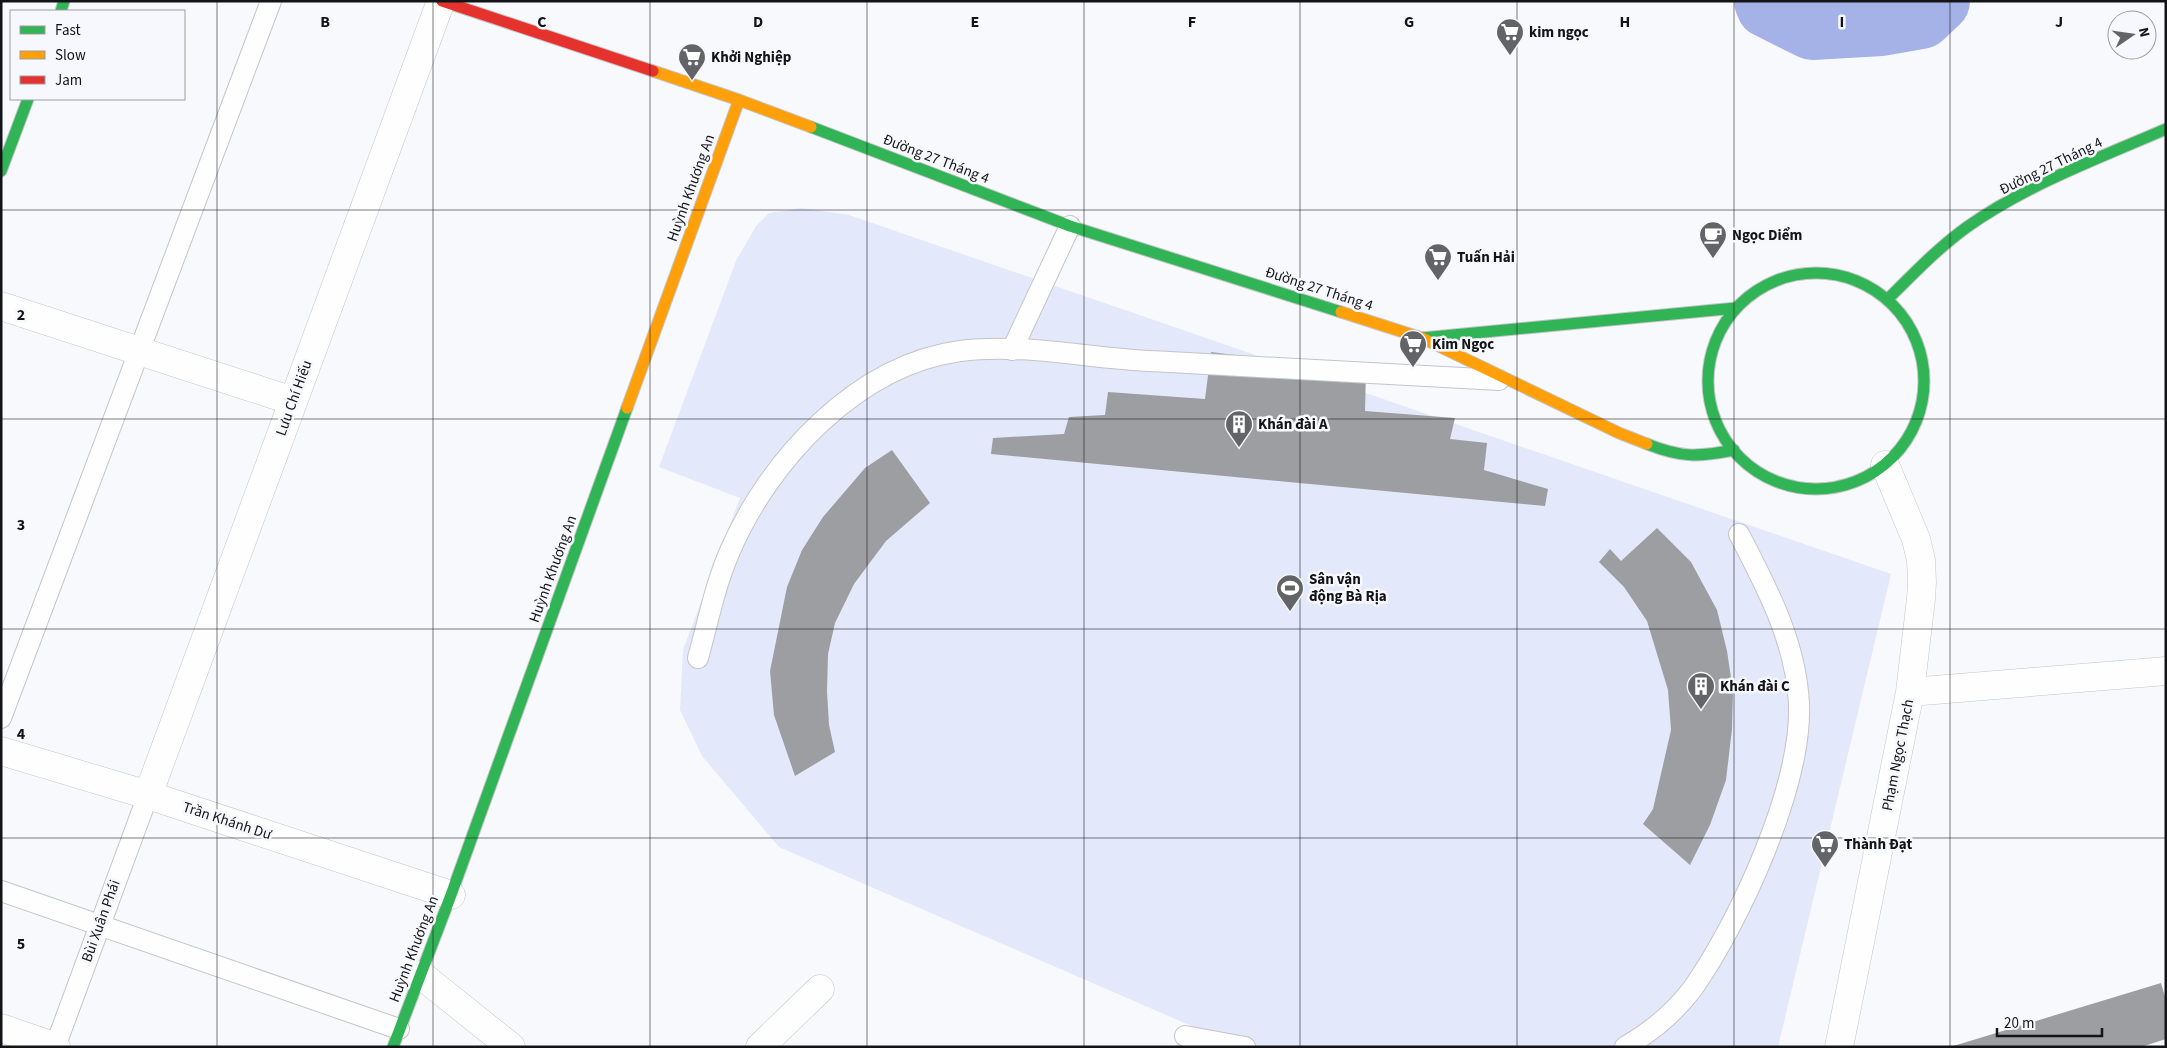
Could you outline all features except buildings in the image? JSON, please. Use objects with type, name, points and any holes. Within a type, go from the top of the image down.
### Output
[{"type":"street","name":"Đường 27 Tháng 4","points":[[442,1],[739,100],[1070,226],[1422,338],[1619,433],[1664,451],[1681,455],[1701,456],[1734,450]]},
{"type":"street","name":"Lưu Chí Hiếu","points":[[148,795],[442,1]]},
{"type":"street","points":[[1,171],[28,100]]},
{"type":"street","name":"Huỳnh Khương An","points":[[396,1038],[451,895],[739,100]]},
{"type":"street","name":"Đường 27 Tháng 4","points":[[1888,299],[1967,227],[1998,208],[2039,184],[2166,129]]},
{"type":"street","points":[[1826,273],[1856,280],[1888,299],[1907,323],[1923,364],[1924,394],[1914,428],[1904,446],[1885,465],[1862,480],[1834,488],[1800,488],[1764,474],[1734,450],[1713,416],[1708,390],[1709,364],[1717,338],[1736,308],[1758,290],[1794,275],[1826,273]]},
{"type":"street","points":[[1,306],[293,401]]},
{"type":"street","name":"Đường 27 Tháng 4","points":[[1422,338],[1736,308]]},
{"type":"street","name":"Phạm Ngọc Thạch","points":[[1839,1047],[1910,692],[1922,590],[1920,560],[1916,539],[1885,465]]},
{"type":"street","points":[[1910,692],[2166,671]]},
{"type":"street","name":"Trần Khánh Dư","points":[[1,751],[148,795],[451,895]]},
{"type":"street","points":[[421,975],[511,1047]]},
{"type":"street","points":[[760,1047],[820,988]]},
{"type":"street","points":[[1,1028],[56,1047]]},
{"type":"lane","points":[[1,718],[271,1]]},
{"type":"lane","points":[[1012,350],[1070,226]]},
{"type":"lane","points":[[698,658],[729,552],[749,511],[781,465],[808,433],[839,407],[875,382],[913,363],[959,351],[1012,350],[1129,360],[1511,380]]},
{"type":"lane","points":[[1625,1047],[1639,1039],[1669,1014],[1692,988],[1720,945],[1750,886],[1789,777],[1797,737],[1799,704],[1794,663],[1783,626],[1765,584],[1739,534]]},
{"type":"lane","name":"Bùi Xuân Phái","points":[[56,1047],[148,795]]},
{"type":"lane","points":[[1,891],[100,925],[396,1038]]},
{"type":"lane","points":[[1185,1036],[1245,1047]]},
{"type":"shaded area","name":"Sân vận động Bà Rịa","points":[[802,208],[849,215],[1891,574],[1778,1047],[1240,1047],[779,847],[702,756],[680,710],[683,650],[740,498],[659,467],[736,261],[756,226],[769,213]]},
{"type":"waterway","points":[[1766,1],[1768,6],[1812,28],[1881,24],[1921,17],[1938,1]]},
{"type":"traffic: fast","points":[[61,10],[64,1]]},
{"type":"traffic: fast","points":[[1,171],[28,100]]},
{"type":"traffic: fast","points":[[811,127],[1070,226],[1341,312]]},
{"type":"traffic: fast","points":[[1888,299],[1946,244],[1990,212],[2064,173],[2166,129]]},
{"type":"traffic: fast","points":[[1816,273],[1847,278],[1867,286],[1892,305],[1911,330],[1919,350],[1924,381],[1919,412],[1911,432],[1892,457],[1867,476],[1847,484],[1816,489],[1785,484],[1765,476],[1740,457],[1721,432],[1713,412],[1708,381],[1713,350],[1721,330],[1740,305],[1765,286],[1785,278],[1816,273]]},
{"type":"traffic: fast","points":[[1422,338],[1736,308]]},
{"type":"traffic: fast","points":[[393,1047],[451,895],[627,408]]},
{"type":"traffic: fast","points":[[1647,444],[1670,452],[1690,455],[1734,450]]},
{"type":"traffic: slow","points":[[653,71],[811,127]]},
{"type":"traffic: slow","points":[[627,408],[739,100]]},
{"type":"traffic: slow","points":[[1341,312],[1422,338],[1619,433],[1647,444]]},
{"type":"traffic: jam","points":[[442,1],[653,71]]},
{"type":"place","name":"kim ngọc","points":[[1510,56]]},
{"type":"place","name":"Khởi Nghiệp","points":[[692,81]]},
{"type":"place","name":"Ngọc Diểm","points":[[1713,259]]},
{"type":"place","name":"Tuấn Hải","points":[[1438,281]]},
{"type":"place","name":"Kim Ngọc","points":[[1413,368]]},
{"type":"place","name":"Khán đài A","points":[[1239,448]]},
{"type":"place","name":"Sân vận động Bà Rịa","points":[[1290,612]]},
{"type":"place","name":"Khán đài C","points":[[1701,710]]},
{"type":"place","name":"Thành Đạt","points":[[1825,868]]}]
